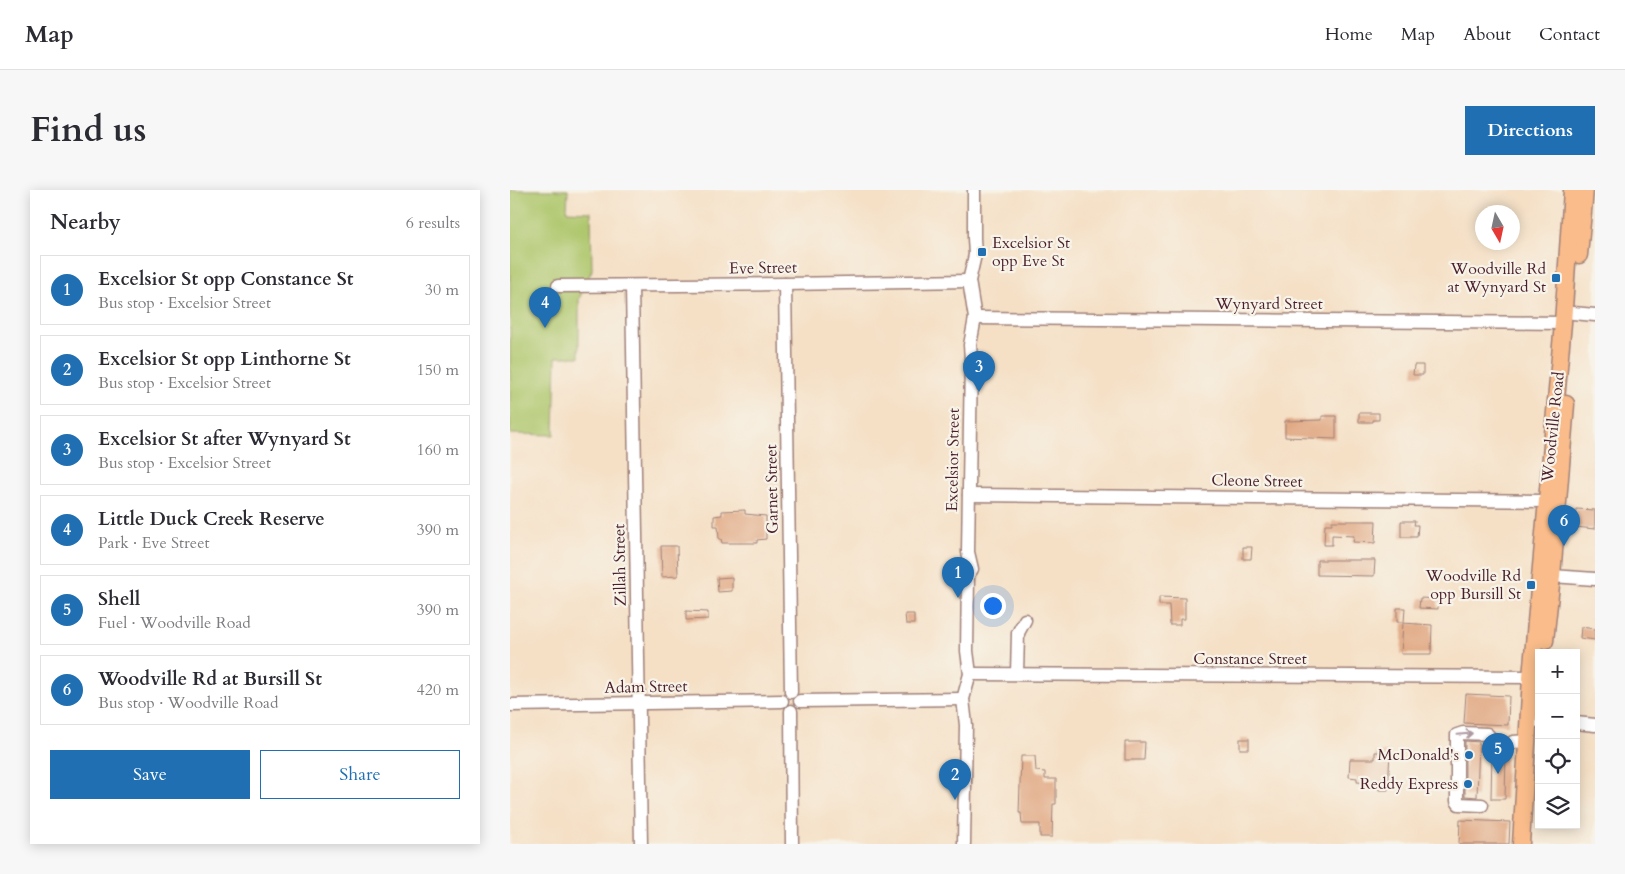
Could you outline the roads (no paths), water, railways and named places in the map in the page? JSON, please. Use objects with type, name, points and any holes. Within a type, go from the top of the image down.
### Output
[{"type":"main road","name":"Woodville Road","points":[[1543,649],[1552,576],[1568,318],[1572,190]]},
{"type":"main road","name":"Woodville Road","points":[[1521,844],[1520,742],[1531,677],[1546,501],[1585,190]]},
{"type":"main road","points":[[1530,844],[1537,739]]},
{"type":"street","name":"Excelsior Street","points":[[964,844],[966,725],[963,699],[970,674],[967,651],[968,575],[972,569],[968,552],[970,345],[975,318],[970,281],[975,255],[974,190]]},
{"type":"street","name":"Eve Street","points":[[558,286],[970,281]]},
{"type":"street","name":"Garnet Street","points":[[785,284],[792,844]]},
{"type":"street","name":"Zillah Street","points":[[632,286],[640,844]]},
{"type":"street","name":"Wynyard Street","points":[[975,318],[1568,318],[1595,315]]},
{"type":"street","name":"Cleone Street","points":[[969,495],[1546,501]]},
{"type":"street","points":[[1552,576],[1595,579]]},
{"type":"street","points":[[1017,674],[1018,633],[1025,620]]},
{"type":"street","name":"Constance Street","points":[[970,674],[1531,677]]},
{"type":"street","name":"Adam Street","points":[[510,705],[963,699]]},
{"type":"street","points":[[1580,723],[1595,725]]},
{"type":"street","points":[[1482,804],[1459,804],[1457,801],[1457,735],[1463,733],[1486,734],[1501,748]]},
{"type":"place","name":"Excelsior St opp Eve St","points":[[982,252]]},
{"type":"place","name":"Woodville Rd at Wynyard St","points":[[1556,278]]},
{"type":"place","name":"Little Duck Creek Reserve","points":[[545,328]]},
{"type":"place","name":"Excelsior St after Wynyard St","points":[[979,392]]},
{"type":"place","name":"Woodville Rd at Bursill St","points":[[1564,546]]},
{"type":"place","name":"Woodville Rd opp Bursill St","points":[[1531,585]]},
{"type":"place","name":"Excelsior St opp Constance St","points":[[958,598]]},
{"type":"place","name":"McDonald's","points":[[1469,755]]},
{"type":"place","name":"Shell","points":[[1498,774]]},
{"type":"place","name":"Reddy Express","points":[[1468,784]]},
{"type":"place","name":"Excelsior St opp Linthorne St","points":[[955,800]]}]
